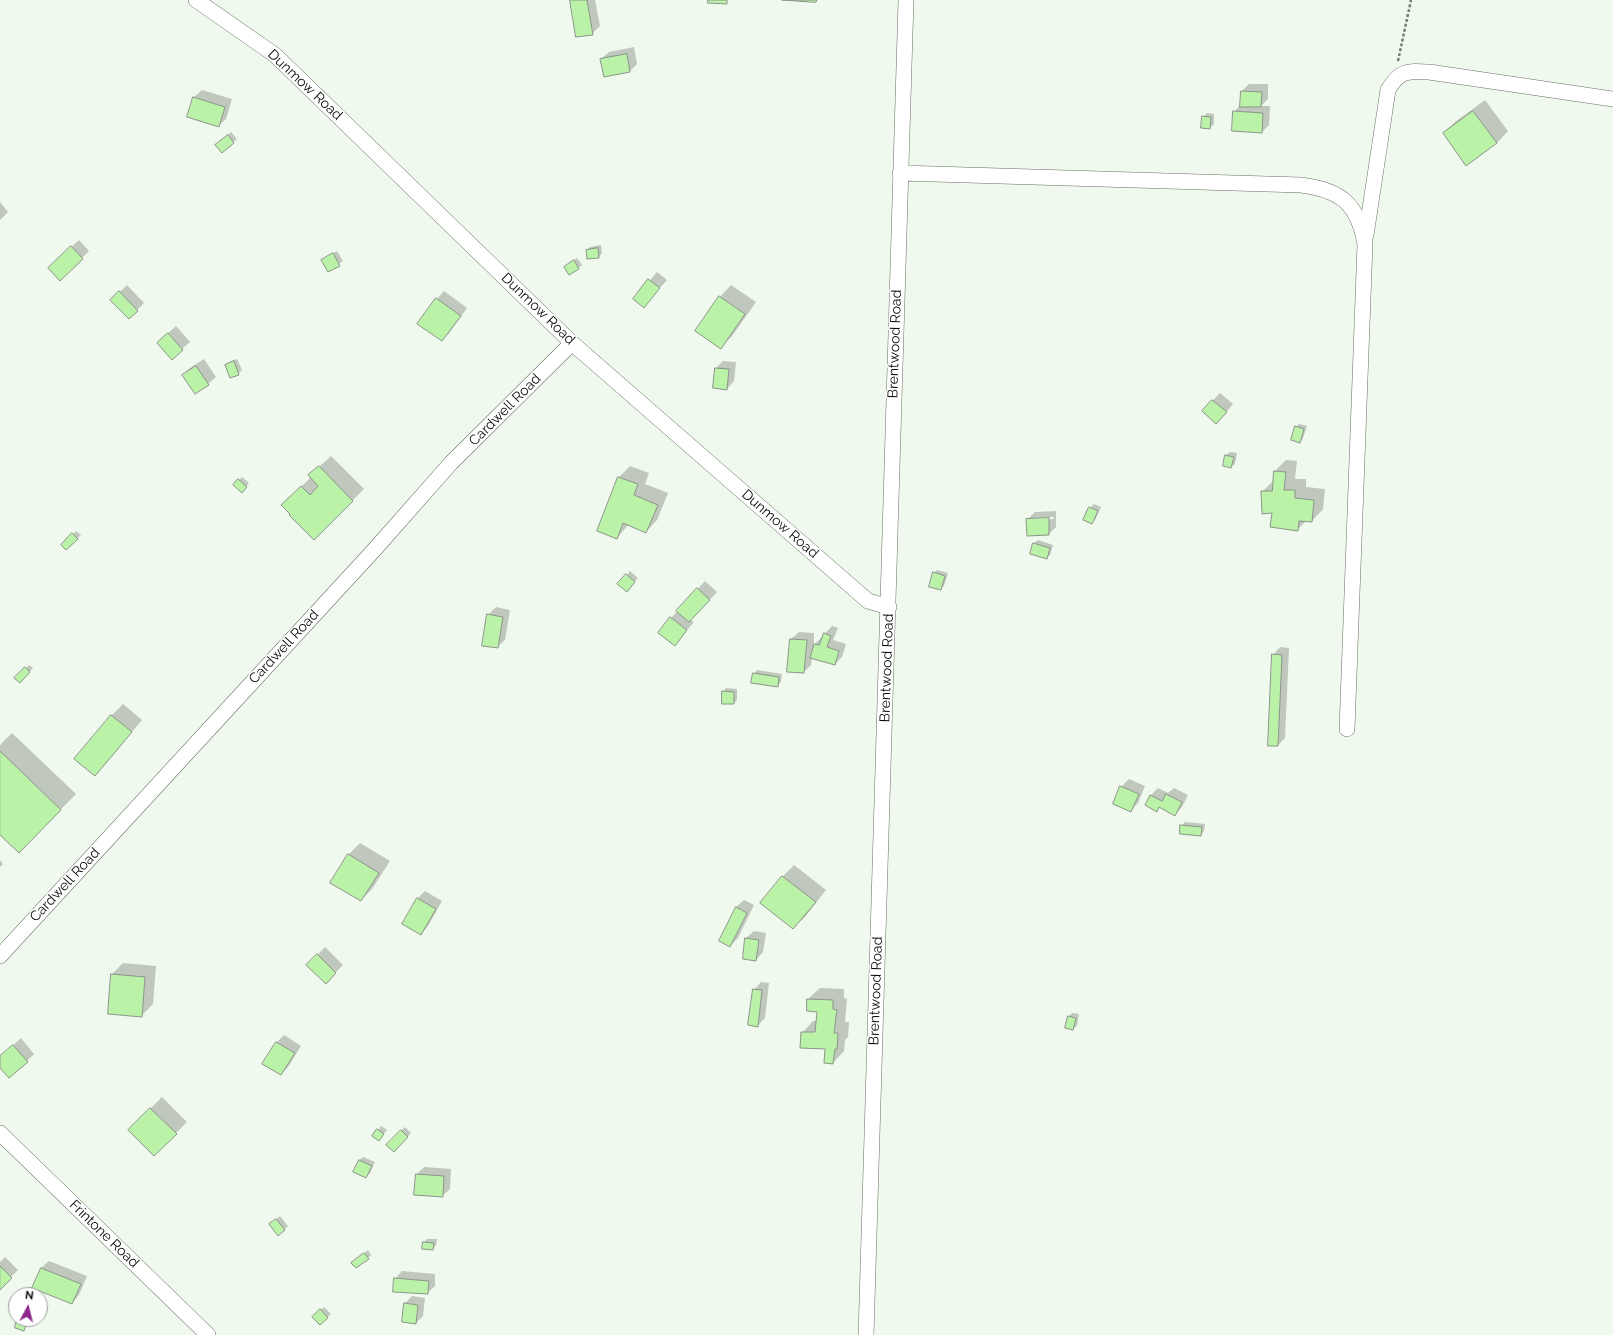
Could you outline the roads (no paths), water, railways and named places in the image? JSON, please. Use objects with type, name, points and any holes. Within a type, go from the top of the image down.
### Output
[{"type":"street","name":"Dunmow Road","points":[[196,0],[275,55],[572,343],[868,601],[889,607]]},
{"type":"street","name":"Brentwood Road","points":[[866,1335],[873,1053],[889,607],[892,416],[906,0]]},
{"type":"street","points":[[1347,729],[1365,244],[1388,90],[1395,79],[1408,72],[1429,72],[1613,99]]},
{"type":"street","points":[[900,173],[1301,185],[1329,191],[1343,199],[1357,214],[1362,226],[1365,244]]},
{"type":"street","name":"Cardwell Road","points":[[0,956],[370,554],[451,463],[572,343]]},
{"type":"street","name":"Frintone Road","points":[[0,1133],[208,1335]]}]
